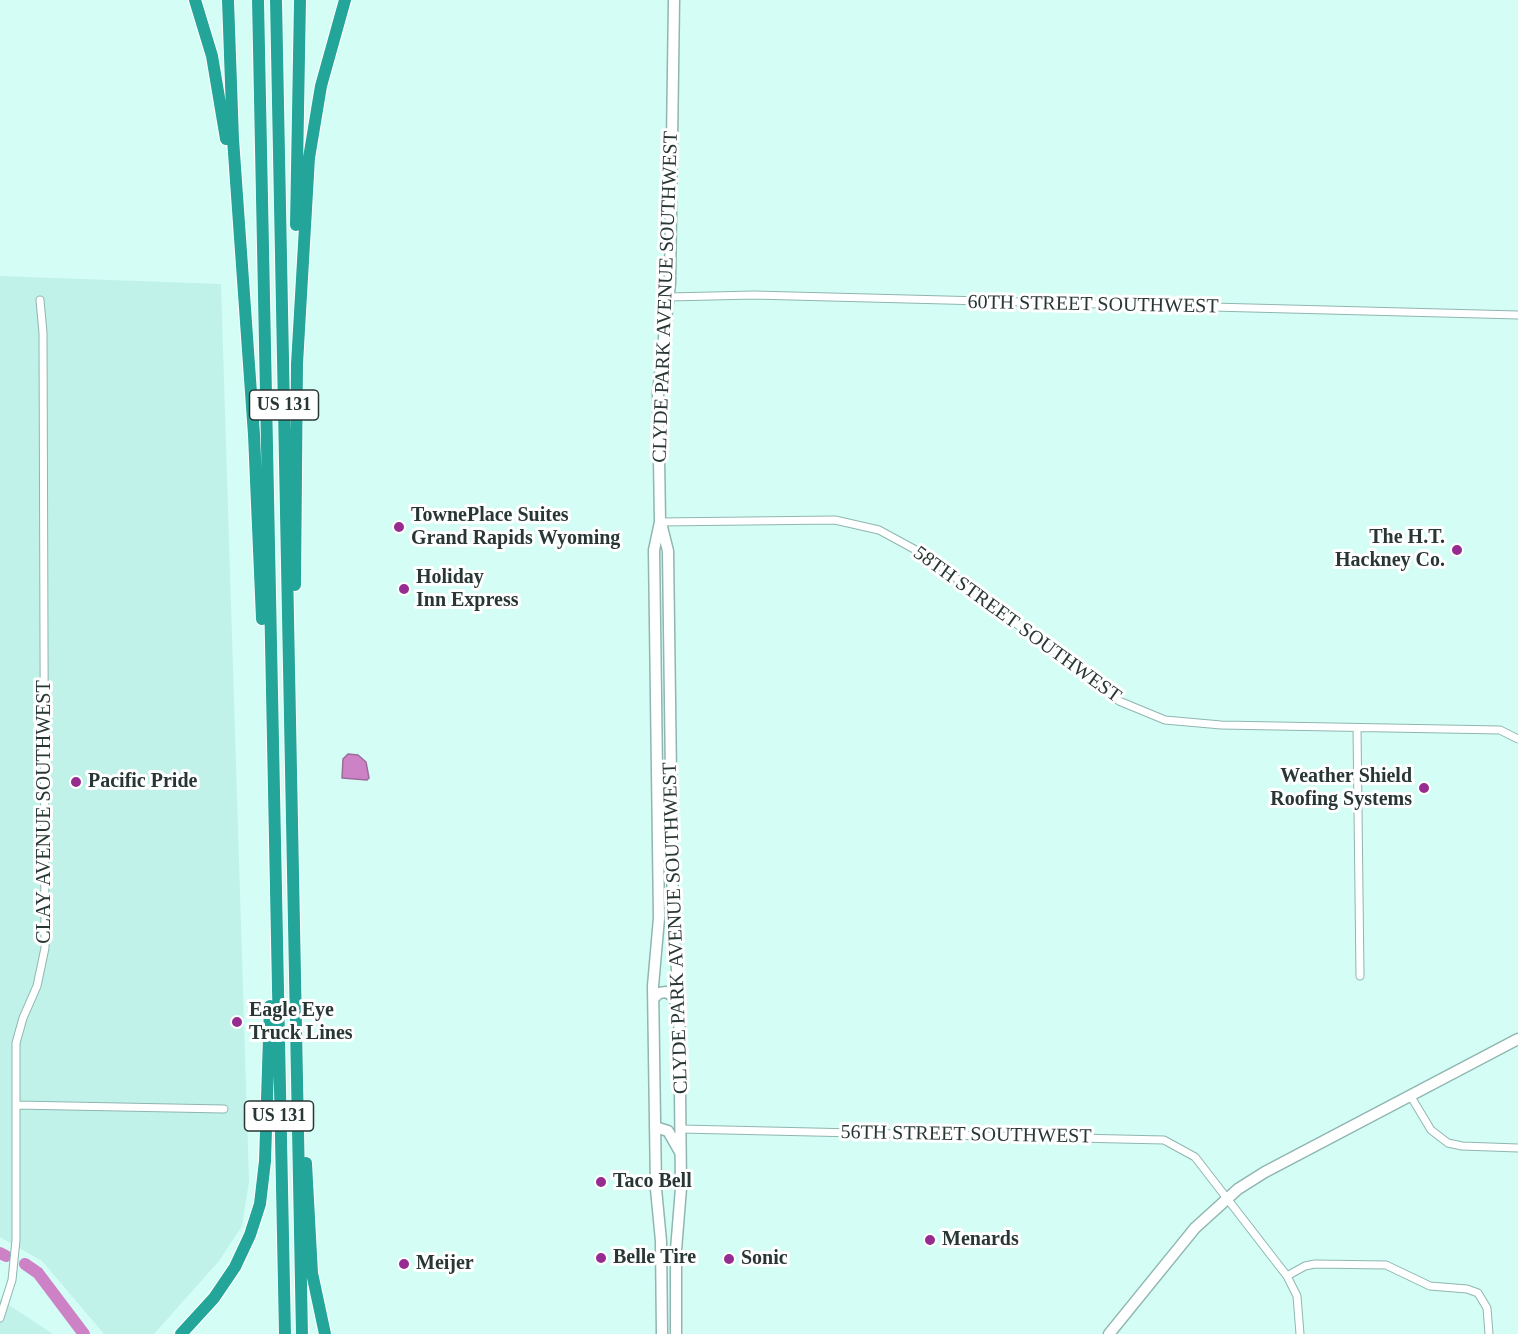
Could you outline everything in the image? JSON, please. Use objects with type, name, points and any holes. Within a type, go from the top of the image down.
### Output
[{"type":"highway","points":[[195,0],[219,91],[240,255]]},
{"type":"highway","points":[[228,0],[240,255],[254,435],[264,643],[272,720]]},
{"type":"highway","name":"US 131","points":[[258,0],[285,1334]]},
{"type":"highway","name":"US 131","points":[[276,0],[302,1334]]},
{"type":"highway","points":[[291,811],[297,714],[300,0]]},
{"type":"highway","points":[[297,364],[304,217],[314,119],[327,59],[345,0]]},
{"type":"highway","points":[[182,1334],[214,1298],[236,1267],[260,1204],[265,1167],[275,897]]},
{"type":"highway","points":[[297,1097],[306,1155],[312,1273],[325,1334]]},
{"type":"main road","name":"CLYDE PARK AVENUE SOUTHWEST","points":[[662,1334],[661,1241],[656,1189],[655,1127],[654,998],[659,932],[654,550],[660,522],[658,404],[669,297],[674,0]]},
{"type":"main road","name":"CLYDE PARK AVENUE SOUTHWEST","points":[[660,522],[669,551],[673,894],[680,1010],[681,1155],[680,1211],[676,1250],[676,1334]]},
{"type":"main road","points":[[658,875],[667,879],[673,894]]},
{"type":"main road","points":[[654,998],[662,992],[670,993],[680,1010]]},
{"type":"main road","points":[[1109,1334],[1195,1228],[1227,1197],[1265,1172],[1518,1039]]},
{"type":"main road","points":[[655,1127],[663,1128],[670,1134],[681,1155]]},
{"type":"main road","points":[[656,1189],[665,1213],[672,1214],[680,1211]]},
{"type":"street","name":"60TH STREET SOUTHWEST","points":[[669,297],[754,295],[1518,315]]},
{"type":"street","name":"CLAY AVENUE SOUTHWEST","points":[[0,1318],[12,1280],[16,1240],[16,1043],[42,970],[45,948],[43,333],[40,300]]},
{"type":"street","name":"58TH STREET SOUTHWEST","points":[[660,522],[811,519],[853,522],[879,530],[925,555],[1119,701],[1143,713],[1165,720],[1204,724],[1500,730],[1518,739]]},
{"type":"street","points":[[1357,728],[1360,976]]},
{"type":"street","points":[[1410,1095],[1431,1130],[1448,1143],[1462,1146],[1518,1148]]},
{"type":"street","points":[[16,1105],[224,1109]]},
{"type":"street","name":"56TH STREET SOUTHWEST","points":[[681,1129],[1164,1140],[1195,1157],[1287,1276],[1297,1296],[1300,1334]]},
{"type":"street","points":[[1287,1276],[1310,1265],[1382,1264],[1430,1286],[1467,1289],[1481,1296],[1487,1308],[1489,1334]]},
{"type":"shaded area","points":[[0,276],[221,284],[249,1182],[242,1226],[219,1261],[154,1334],[104,1334],[42,1261],[0,1237]]},
{"type":"shaded area","points":[[348,754],[358,755],[366,762],[369,778],[367,780],[342,778],[343,759]]},
{"type":"shaded area","points":[[0,1299],[53,1334],[0,1334]]},
{"type":"waterway","points":[[0,1253],[6,1256]]},
{"type":"waterway","points":[[25,1264],[38,1273],[84,1334]]},
{"type":"place","name":"TownePlace Suites Grand Rapids Wyoming","points":[[399,527]]},
{"type":"place","name":"The H.T. Hackney Co.","points":[[1457,550]]},
{"type":"place","name":"Holiday Inn Express","points":[[404,589]]},
{"type":"place","name":"Pacific Pride","points":[[76,782]]},
{"type":"place","name":"Weather Shield Roofing Systems","points":[[1424,788]]},
{"type":"place","name":"Eagle Eye Truck Lines","points":[[237,1022]]},
{"type":"place","name":"Taco Bell","points":[[601,1182]]},
{"type":"place","name":"Menards","points":[[930,1240]]},
{"type":"place","name":"Belle Tire","points":[[601,1258]]},
{"type":"place","name":"Sonic","points":[[729,1259]]},
{"type":"place","name":"Meijer","points":[[404,1264]]}]
